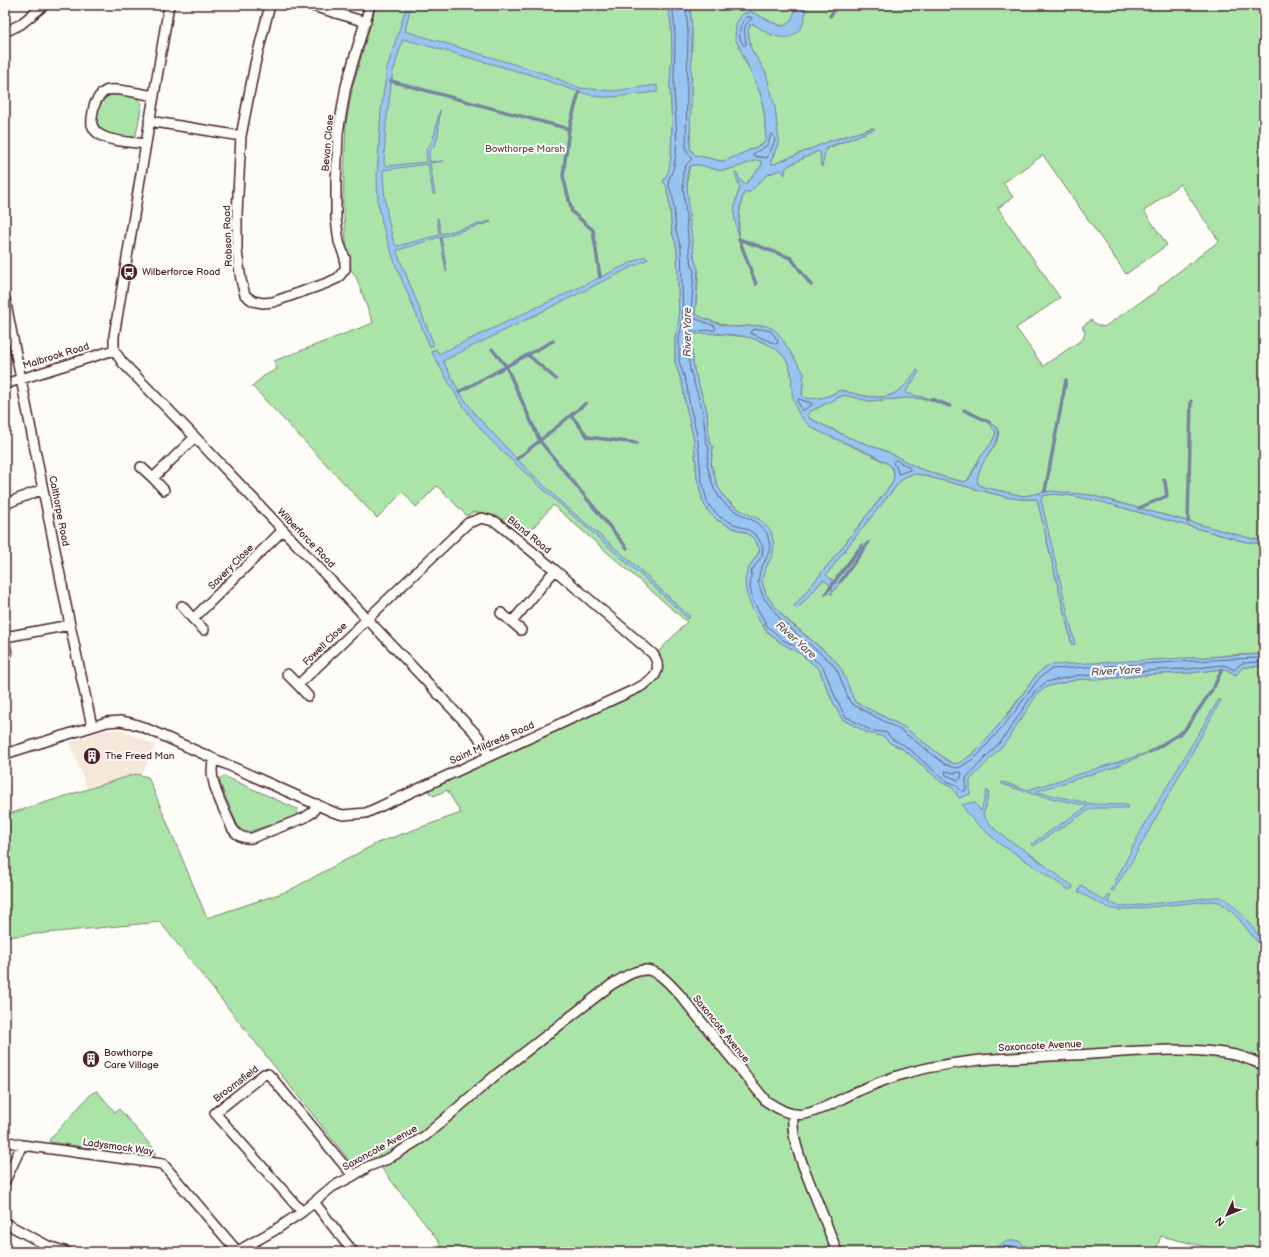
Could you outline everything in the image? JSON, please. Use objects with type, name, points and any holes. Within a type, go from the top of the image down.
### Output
[{"type":"street","points":[[5,32],[20,24],[44,5]]},
{"type":"street","points":[[114,350],[114,336],[145,144],[170,5]]},
{"type":"street","name":"Robson Road","points":[[270,5],[255,64],[241,136],[237,214],[237,251],[241,280],[245,295],[253,301],[263,303],[272,302],[338,278],[345,269]]},
{"type":"street","points":[[309,5],[366,22]]},
{"type":"street","name":"Bevan Close","points":[[345,269],[345,258],[339,242],[336,219],[338,133],[346,86],[370,5]]},
{"type":"street","points":[[145,144],[109,138],[98,134],[92,124],[92,115],[95,103],[101,94],[108,90],[154,96]]},
{"type":"street","points":[[149,121],[241,136]]},
{"type":"street","name":"Calthorpe Road","points":[[5,299],[70,625],[92,726]]},
{"type":"street","name":"Malbrook Road","points":[[5,384],[114,350]]},
{"type":"street","name":"Wilberforce Road","points":[[114,350],[122,362],[478,736],[489,756]]},
{"type":"street","points":[[153,478],[195,437]]},
{"type":"street","points":[[141,467],[164,490]]},
{"type":"street","points":[[5,504],[44,490]]},
{"type":"street","name":"Bland Road","points":[[367,618],[468,523],[482,518],[496,522],[653,654],[657,659]]},
{"type":"street","name":"Savery Close","points":[[194,619],[283,530]]},
{"type":"street","points":[[512,622],[554,570]]},
{"type":"street","points":[[182,606],[204,630]]},
{"type":"street","points":[[502,613],[521,630]]},
{"type":"street","name":"Fowell Close","points":[[298,685],[367,618]]},
{"type":"street","points":[[5,637],[70,625]]},
{"type":"street","points":[[5,644],[7,654]]},
{"type":"street","name":"Saint Mildreds Road","points":[[5,754],[92,726],[107,722],[120,721],[131,723],[214,758],[333,812],[343,815],[366,813],[650,682],[656,675],[658,666],[657,659]]},
{"type":"street","points":[[286,674],[308,696]]},
{"type":"street","points":[[214,758],[212,775],[214,784],[232,828],[240,837],[246,839],[252,838],[304,818],[313,812],[317,804]]},
{"type":"street","name":"Saxoncote Avenue","points":[[237,1252],[302,1212],[332,1187],[354,1176],[367,1167],[388,1159],[420,1139],[502,1070],[611,985],[631,972],[642,969],[656,972],[667,980],[766,1101],[780,1110],[793,1114],[804,1115],[821,1109],[858,1091],[898,1076],[937,1066],[989,1060],[1169,1050],[1216,1052],[1237,1056],[1264,1065]]},
{"type":"street","name":"Broomsfield","points":[[302,1212],[216,1113],[264,1074],[268,1074],[272,1078],[354,1176]]},
{"type":"street","points":[[793,1114],[795,1138],[802,1165],[837,1252]]},
{"type":"street","name":"Ladysmock Way","points":[[5,1141],[22,1145],[163,1164],[237,1252]]},
{"type":"street","points":[[5,1181],[22,1145]]},
{"type":"street","points":[[314,1202],[353,1252]]},
{"type":"street","points":[[5,1223],[48,1246],[66,1252]]},
{"type":"shaded area","points":[[107,730],[121,730],[155,745],[141,775],[136,774],[87,789],[70,742]]},
{"type":"green space","name":"Bowthorpe Marsh","points":[[376,5],[667,5],[671,22],[672,51],[670,84],[672,128],[671,158],[667,192],[672,232],[677,248],[679,321],[675,337],[675,361],[683,387],[694,440],[697,478],[703,502],[708,511],[717,520],[747,533],[754,539],[760,549],[747,574],[766,627],[764,629],[781,643],[801,654],[819,669],[831,698],[842,719],[868,733],[884,736],[890,743],[901,748],[913,757],[941,782],[953,788],[970,780],[1038,693],[1048,686],[1081,679],[1094,680],[1158,674],[1190,673],[1222,669],[1226,669],[1233,675],[1243,667],[1264,666],[1264,1053],[1259,1062],[1258,1076],[1264,1090],[1264,1252],[1227,1252],[1161,1236],[1155,1252],[445,1252],[436,1238],[379,1165],[363,1178],[160,922],[5,937],[5,815],[136,774],[148,777],[207,918],[288,891],[377,843],[461,813],[447,790],[434,796],[429,793],[430,789],[649,688],[661,676],[663,668],[658,652],[687,622],[553,505],[524,538],[501,520],[488,514],[473,512],[467,516],[437,486],[416,507],[403,492],[377,518],[252,386],[264,376],[277,369],[274,361],[373,323],[356,277],[350,268],[347,254],[343,202],[346,123],[353,85]]},
{"type":"green space","points":[[690,5],[798,5],[790,22],[784,26],[742,14],[743,58],[753,75],[760,93],[764,111],[766,139],[763,144],[725,161],[695,155],[690,149],[692,31]]},
{"type":"green space","points":[[806,5],[1264,5],[1264,540],[1253,539],[1090,495],[1045,491],[1030,496],[1023,496],[983,487],[978,484],[978,473],[995,445],[999,432],[991,424],[996,433],[991,444],[979,459],[968,480],[964,482],[918,468],[888,452],[850,438],[809,418],[808,414],[809,412],[844,395],[869,401],[906,398],[928,399],[905,393],[917,375],[917,371],[903,388],[886,396],[871,397],[841,390],[815,399],[805,398],[802,395],[804,373],[763,325],[733,327],[705,319],[695,314],[698,270],[694,257],[687,198],[690,166],[698,165],[715,170],[724,170],[761,160],[762,165],[746,184],[741,182],[737,173],[740,188],[736,199],[739,235],[741,203],[744,192],[750,192],[768,174],[781,170],[785,174],[785,169],[788,166],[818,151],[820,152],[821,166],[826,149],[874,129],[872,128],[830,141],[771,164],[779,141],[766,73],[751,49],[748,31],[750,25],[753,24],[772,35],[802,25]],"holes":[[[1043,155],[1126,274],[1167,245],[1144,211],[1180,184],[1219,241],[1159,287],[1158,290],[1104,327],[1097,325],[1091,320],[1082,327],[1085,331],[1083,339],[1043,366],[1016,328],[1060,298],[998,208],[1013,197],[1003,183]]]},
{"type":"green space","points":[[115,94],[136,98],[142,103],[136,135],[128,138],[111,136],[100,130],[97,125],[96,119],[99,106],[108,96]]},
{"type":"green space","points":[[707,333],[749,337],[773,346],[785,357],[789,365],[792,390],[813,428],[875,457],[890,465],[893,469],[894,478],[891,485],[795,606],[798,608],[823,580],[833,587],[831,594],[840,582],[836,584],[826,575],[903,478],[909,475],[918,474],[1006,497],[1037,499],[1072,645],[1041,500],[1043,496],[1056,494],[1080,497],[1246,542],[1264,544],[1264,654],[1230,655],[1037,674],[987,739],[975,751],[965,760],[956,764],[948,761],[904,727],[855,702],[834,659],[783,616],[766,595],[762,582],[764,572],[773,553],[740,510],[726,499],[718,488],[711,464],[713,447],[709,441],[707,411],[694,370],[691,339],[694,334]]},
{"type":"green space","points":[[224,776],[297,809],[298,814],[294,817],[248,832],[243,831],[239,828],[220,784],[220,778]]},
{"type":"green space","points":[[97,1091],[115,1112],[119,1109],[155,1150],[155,1156],[152,1157],[50,1142],[49,1140],[92,1093]]},
{"type":"water","points":[[407,5],[411,5],[405,31],[546,74],[580,88],[613,91],[657,85],[657,92],[600,97],[579,92],[531,75],[403,39],[393,72],[386,124],[384,164],[386,166],[427,162],[426,150],[430,146],[434,136],[440,110],[437,139],[429,157],[430,162],[443,161],[430,163],[435,194],[433,194],[428,164],[383,170],[386,208],[395,245],[398,246],[439,235],[437,218],[441,234],[490,221],[491,222],[441,237],[446,272],[440,237],[398,250],[397,252],[434,345],[430,347],[396,266],[383,227],[378,203],[377,175],[381,111],[387,68]]},
{"type":"water","name":"River Yare","points":[[667,5],[690,5],[692,31],[690,149],[695,155],[725,161],[763,144],[766,139],[764,111],[760,93],[735,38],[736,24],[742,14],[752,12],[780,26],[784,26],[790,22],[798,5],[806,5],[806,13],[802,27],[793,35],[780,37],[772,35],[753,24],[750,25],[748,31],[751,49],[766,73],[775,107],[779,141],[771,163],[774,164],[830,141],[873,128],[875,129],[826,148],[822,167],[820,152],[818,151],[788,166],[785,169],[785,175],[781,170],[768,174],[750,192],[744,192],[739,216],[739,239],[734,208],[740,188],[735,173],[737,173],[741,182],[746,184],[762,165],[761,161],[757,160],[724,170],[715,170],[694,165],[690,166],[687,174],[689,213],[694,257],[698,270],[695,314],[714,322],[734,327],[763,326],[773,329],[778,333],[804,373],[802,395],[805,398],[815,399],[824,397],[841,390],[863,396],[887,396],[894,394],[901,389],[917,370],[919,372],[905,393],[931,399],[906,398],[869,401],[844,395],[809,412],[809,418],[850,438],[888,452],[918,468],[964,482],[968,480],[972,474],[979,459],[991,444],[996,433],[989,422],[997,428],[999,433],[994,446],[980,469],[978,484],[983,487],[1023,496],[1052,491],[1090,495],[1253,539],[1264,540],[1264,544],[1246,542],[1080,497],[1056,494],[1043,496],[1041,500],[1075,644],[1072,645],[1037,499],[1006,497],[918,474],[909,475],[903,478],[826,575],[836,583],[841,581],[831,595],[833,587],[823,580],[798,608],[796,608],[794,606],[891,485],[894,472],[887,463],[867,452],[818,431],[803,420],[795,406],[791,372],[786,359],[777,350],[765,343],[736,335],[694,334],[691,339],[694,370],[707,411],[709,441],[713,447],[711,464],[718,487],[731,504],[759,519],[771,531],[774,546],[773,553],[764,572],[762,582],[766,595],[783,616],[834,659],[842,670],[855,702],[904,727],[954,764],[959,763],[974,753],[1011,711],[1037,674],[1051,665],[1264,654],[1264,666],[1243,667],[1236,675],[1226,669],[1222,669],[1190,673],[1158,674],[1094,680],[1081,679],[1048,686],[1038,693],[1006,742],[970,780],[970,794],[959,798],[953,788],[941,782],[901,748],[890,743],[884,737],[868,733],[842,719],[831,698],[819,669],[801,654],[781,643],[764,628],[766,626],[764,625],[763,627],[751,606],[745,583],[749,568],[760,549],[754,539],[747,533],[717,520],[708,511],[703,502],[697,478],[694,440],[683,387],[675,361],[675,337],[679,321],[677,248],[672,232],[667,187],[663,181],[668,173],[671,158],[672,128],[670,84],[672,51],[671,22]]},
{"type":"water","points":[[645,256],[648,259],[443,361],[459,391],[475,414],[517,459],[561,502],[636,566],[690,617],[688,619],[650,583],[532,479],[489,438],[463,406],[431,351],[436,349],[438,353],[441,353]]},
{"type":"water","points":[[1219,699],[1221,700],[1132,861],[1113,891],[1111,890],[1142,829]]},
{"type":"water","points":[[1150,752],[1115,767],[1037,791],[1092,804],[1129,806],[1127,808],[1090,809],[1033,846],[1031,844],[1088,806],[1033,794],[1001,783],[1003,782],[1028,790]]},
{"type":"water","points":[[987,790],[989,792],[983,814],[993,827],[1005,838],[1033,856],[1073,886],[1072,889],[1067,889],[1001,845],[967,813],[962,805],[974,802],[981,811]]},
{"type":"water","points":[[1082,885],[1088,891],[1105,901],[1108,895],[1111,896],[1108,902],[1122,907],[1215,897],[1224,898],[1237,909],[1249,923],[1260,938],[1264,950],[1233,912],[1220,902],[1211,901],[1119,910],[1109,908],[1078,892]]},
{"type":"water","points":[[1007,1241],[1019,1241],[1028,1248],[1027,1252],[991,1252]]},
{"type":"waterway","points":[[830,16],[838,5]]},
{"type":"waterway","points":[[391,81],[569,129]]},
{"type":"waterway","points":[[579,92],[569,129],[563,176],[572,212],[593,230],[600,277]]},
{"type":"waterway","points":[[739,239],[791,258],[811,285]]},
{"type":"waterway","points":[[739,239],[756,284]]},
{"type":"waterway","points":[[459,392],[553,341]]},
{"type":"waterway","points":[[492,349],[506,366],[540,441],[627,548]]},
{"type":"waterway","points":[[528,355],[556,379]]},
{"type":"waterway","points":[[1045,491],[1066,380]]},
{"type":"waterway","points":[[931,399],[950,406]]},
{"type":"waterway","points":[[1188,522],[1191,401]]},
{"type":"waterway","points":[[517,459],[586,403]]},
{"type":"waterway","points":[[964,410],[989,422]]},
{"type":"waterway","points":[[571,415],[588,437],[637,443]]},
{"type":"waterway","points":[[1139,508],[1167,496],[1164,480]]},
{"type":"waterway","points":[[841,581],[868,543]]},
{"type":"waterway","points":[[826,593],[862,545]]},
{"type":"waterway","points":[[1214,687],[1222,669]]},
{"type":"waterway","points":[[1150,752],[1184,731],[1212,690]]},
{"type":"place","name":"Wilberforce Road","points":[[129,272]]},
{"type":"place","name":"The Freed Man","points":[[92,756]]},
{"type":"place","name":"Bowthorpe Care Village","points":[[91,1059]]}]
